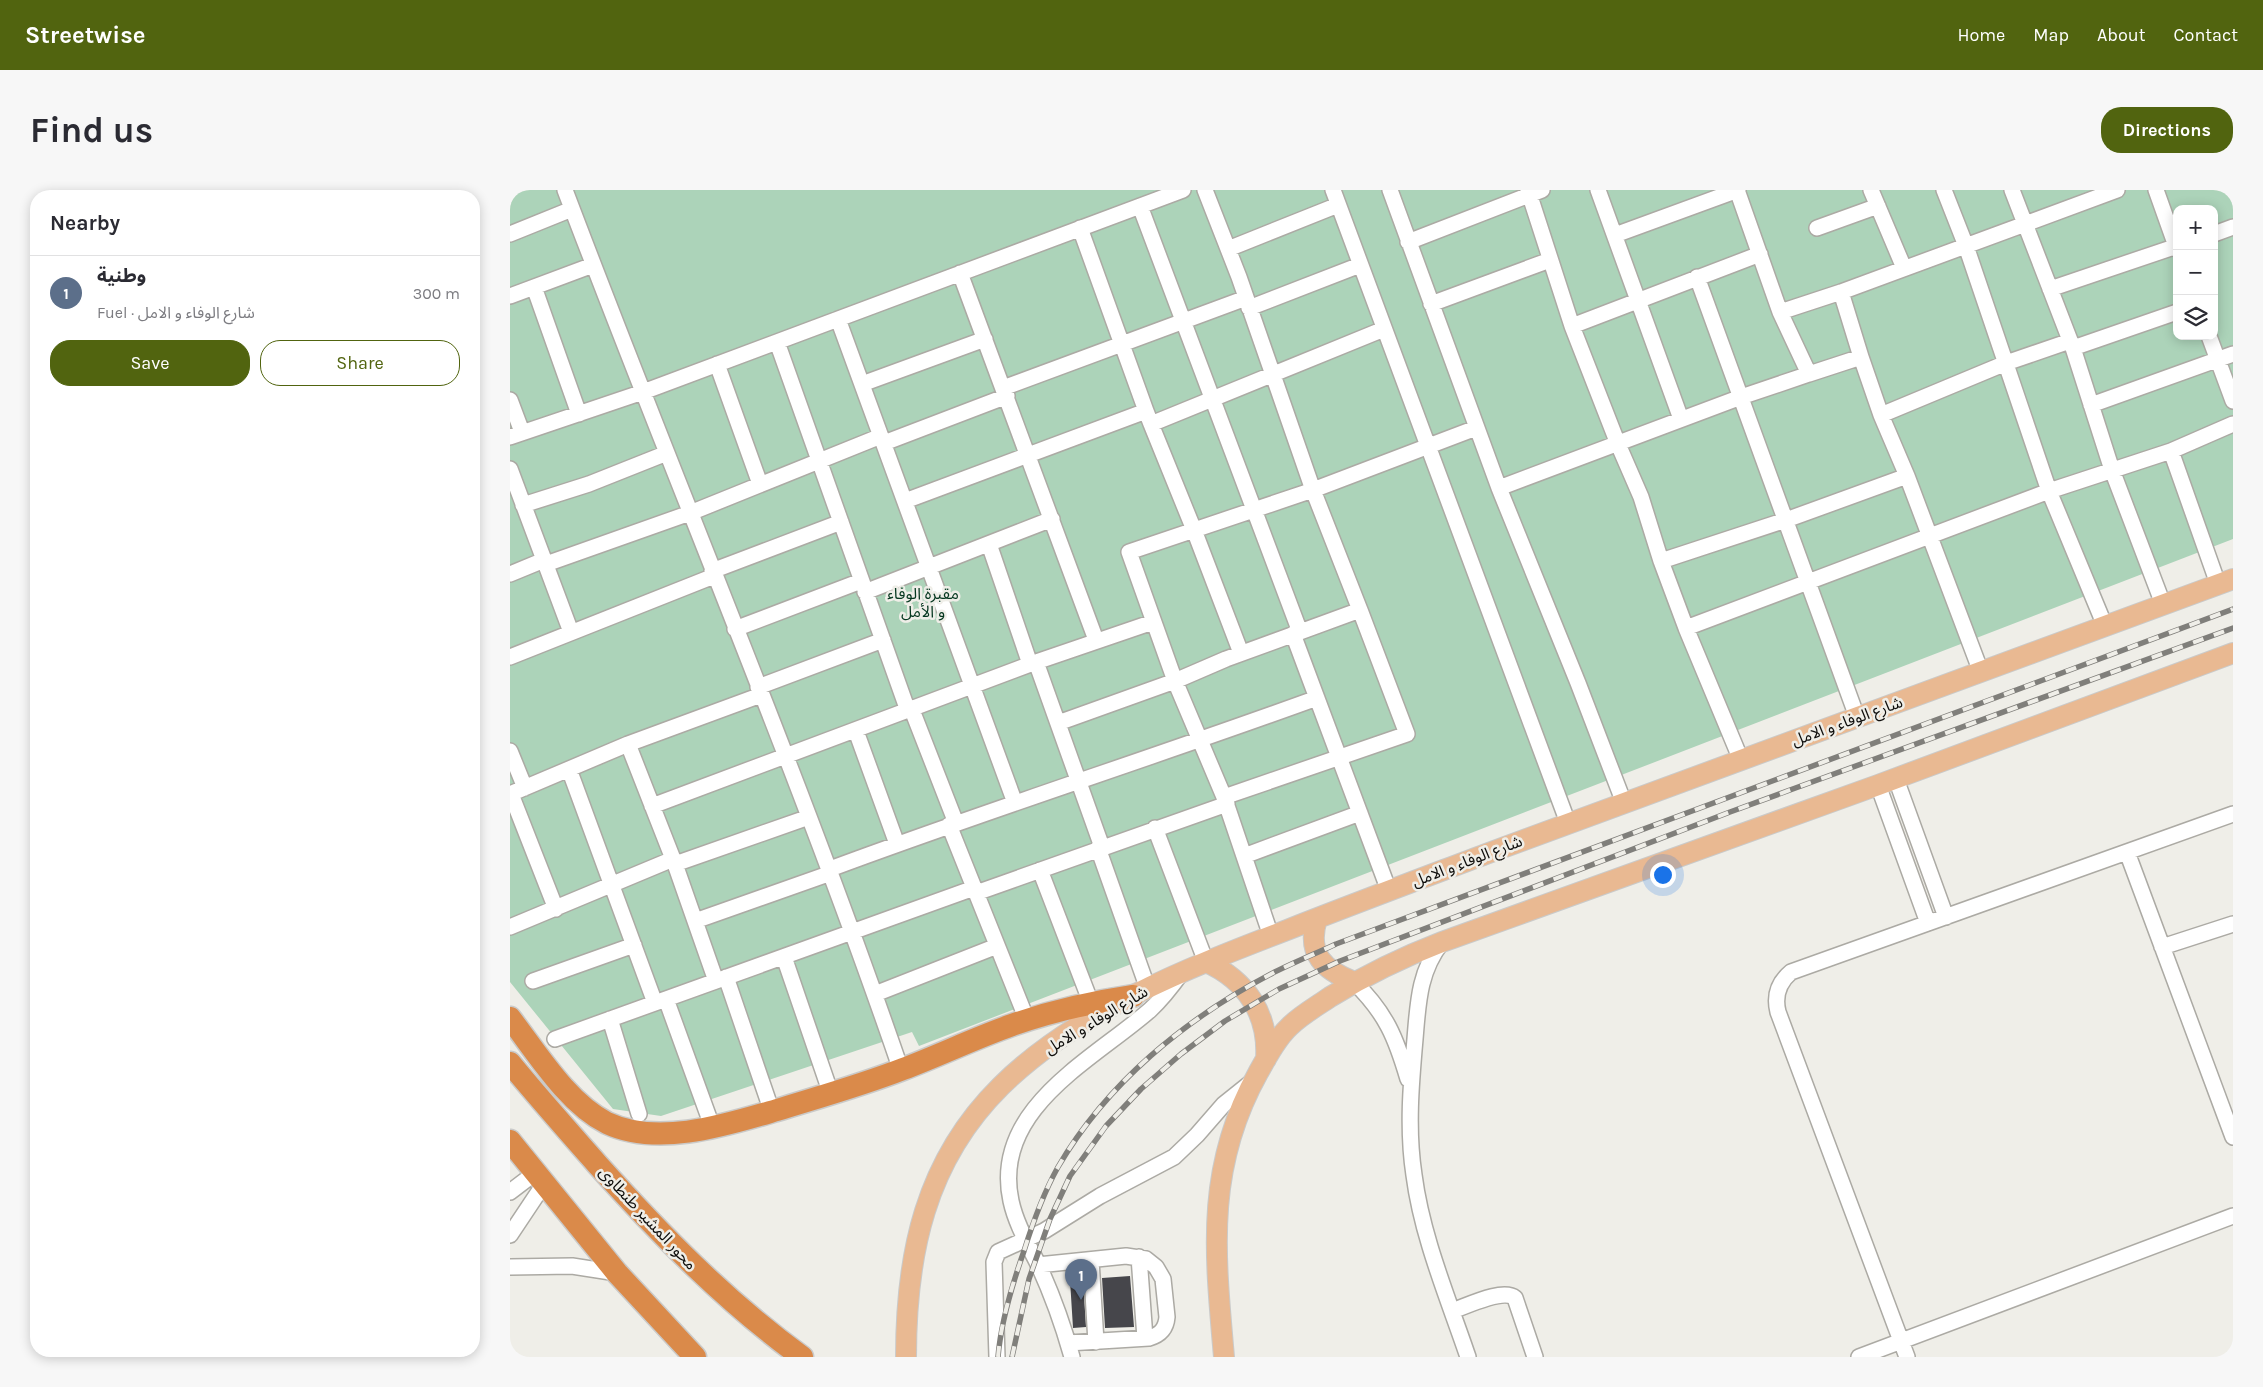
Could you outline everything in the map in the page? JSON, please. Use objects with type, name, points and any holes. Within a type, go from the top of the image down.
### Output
[{"type":"highway","points":[[510,1018],[576,1101],[607,1122],[631,1131],[656,1134],[712,1126],[772,1112],[901,1070],[1027,1020],[1141,992]]},
{"type":"highway","name":"محور المشير طنطاوى","points":[[513,1066],[642,1214],[676,1249],[747,1315],[802,1357]]},
{"type":"highway","points":[[510,1141],[617,1273],[695,1357]]},
{"type":"main road","name":"شارع الوفاء و الامل","points":[[906,1357],[907,1300],[910,1268],[916,1238],[925,1208],[951,1151],[981,1108],[1019,1070],[1071,1032],[1141,992],[1182,972],[1316,918],[1568,823],[2226,582]]},
{"type":"main road","points":[[1224,1357],[1215,1246],[1218,1196],[1227,1148],[1234,1124],[1254,1080],[1289,1026],[1354,982],[1385,966],[1442,942],[1887,782],[2233,653]]},
{"type":"main road","points":[[1316,918],[1313,936],[1314,944],[1321,960],[1333,973],[1354,982]]},
{"type":"main road","points":[[1206,962],[1232,977],[1253,1000],[1263,1022],[1266,1059]]},
{"type":"lane","points":[[565,190],[830,871],[901,1070]]},
{"type":"lane","points":[[510,400],[516,435],[643,392],[1183,190]]},
{"type":"lane","points":[[555,1039],[853,932],[1040,870],[1156,828],[1339,757],[1406,734],[1313,490],[1248,303],[1205,190]]},
{"type":"lane","points":[[1333,190],[1426,447],[1568,823]]},
{"type":"lane","points":[[1390,190],[1476,428],[1624,803]]},
{"type":"lane","points":[[1598,190],[1681,419]]},
{"type":"lane","points":[[1615,235],[1737,190],[1780,312],[1809,374]]},
{"type":"lane","points":[[1871,190],[1904,268]]},
{"type":"lane","points":[[1944,190],[1966,246],[2048,491],[2105,626]]},
{"type":"lane","points":[[2012,190],[2072,345],[2112,470],[2163,604]]},
{"type":"lane","points":[[1780,312],[1841,292],[1966,246],[2024,223],[2078,196],[2117,190]]},
{"type":"lane","points":[[2156,190],[2173,238]]},
{"type":"lane","points":[[1408,242],[1534,192],[1550,260],[1572,326],[1641,497],[1661,561],[1686,628],[1740,760]]},
{"type":"lane","points":[[1228,249],[1338,205]]},
{"type":"lane","points":[[1140,206],[1256,509],[1317,698],[1389,890]]},
{"type":"lane","points":[[1817,228],[1878,206]]},
{"type":"lane","points":[[510,234],[572,209]]},
{"type":"lane","points":[[2218,233],[2233,227]]},
{"type":"lane","points":[[1080,228],[1148,418],[1194,530],[1241,653]]},
{"type":"lane","points":[[2050,289],[2173,248]]},
{"type":"lane","points":[[1572,326],[1760,254]]},
{"type":"lane","points":[[1431,304],[1550,260]]},
{"type":"lane","points":[[510,296],[593,265]]},
{"type":"lane","points":[[510,574],[690,513],[819,460],[882,439],[1184,322],[1248,303],[1360,265]]},
{"type":"lane","points":[[960,273],[1096,640]]},
{"type":"lane","points":[[1697,277],[1857,717]]},
{"type":"lane","points":[[534,287],[579,414]]},
{"type":"lane","points":[[1841,292],[1881,415],[1907,476],[1981,672]]},
{"type":"lane","points":[[1881,415],[2006,363],[2072,345],[2173,313]]},
{"type":"lane","points":[[838,319],[974,686],[1015,803]]},
{"type":"lane","points":[[905,501],[1029,456],[1214,399],[1384,329]]},
{"type":"lane","points":[[862,384],[985,339]]},
{"type":"lane","points":[[2210,340],[2233,402]]},
{"type":"lane","points":[[777,342],[863,587],[975,890],[1027,1020]]},
{"type":"lane","points":[[2091,405],[2233,354]]},
{"type":"lane","points":[[1499,488],[1741,397],[1861,357]]},
{"type":"lane","points":[[717,364],[760,484]]},
{"type":"lane","points":[[1686,628],[2048,491],[2171,451],[2233,424]]},
{"type":"lane","points":[[1271,936],[1225,801],[1175,681],[1129,552],[1313,490],[1476,428]]},
{"type":"lane","points":[[2171,451],[2226,582]]},
{"type":"lane","points":[[524,505],[589,484],[667,453]]},
{"type":"lane","points":[[510,469],[571,632]]},
{"type":"lane","points":[[1661,561],[1786,520],[1907,476]]},
{"type":"lane","points":[[735,629],[863,587],[930,568],[1052,519]]},
{"type":"lane","points":[[510,657],[841,522]]},
{"type":"lane","points":[[989,544],[1079,782],[1141,992]]},
{"type":"lane","points":[[1058,723],[1175,681],[1241,653],[1360,610]]},
{"type":"lane","points":[[652,806],[1033,663],[1153,622]]},
{"type":"lane","points":[[556,909],[510,794],[883,640]]},
{"type":"lane","points":[[695,921],[952,824],[1200,741],[1317,698]]},
{"type":"lane","points":[[856,731],[897,844]]},
{"type":"lane","points":[[628,744],[695,921],[721,979],[772,1112]]},
{"type":"lane","points":[[510,751],[525,788]]},
{"type":"lane","points":[[569,769],[634,945],[661,1001],[712,1126]]},
{"type":"lane","points":[[1887,782],[1946,917]]},
{"type":"lane","points":[[1887,782],[1928,923]]},
{"type":"lane","points":[[1244,856],[1360,813]]},
{"type":"lane","points":[[1907,1357],[1778,1012],[1776,997],[1781,983],[1791,972],[2233,814]]},
{"type":"lane","points":[[510,927],[612,884],[809,817]]},
{"type":"lane","points":[[1156,828],[1206,962]]},
{"type":"lane","points":[[2127,852],[2233,1137]]},
{"type":"lane","points":[[1040,870],[1091,1003]]},
{"type":"lane","points":[[2162,947],[2233,924]]},
{"type":"lane","points":[[1442,942],[1430,959],[1421,982],[1411,1088],[1414,1176],[1430,1245],[1468,1357]]},
{"type":"lane","points":[[533,981],[634,945]]},
{"type":"lane","points":[[875,994],[997,946]]},
{"type":"lane","points":[[784,957],[832,1094]]},
{"type":"lane","points":[[1038,1265],[1139,1257],[1151,1262],[1160,1273],[1165,1286],[1166,1323],[1160,1333],[1145,1338],[1096,1342],[1070,1350],[1038,1265],[1015,1215],[1009,1180],[1014,1145],[1026,1120],[1034,1109],[1083,1061],[1151,1009],[1182,972]]},
{"type":"lane","points":[[1354,982],[1378,1008],[1388,1023],[1402,1056],[1411,1088]]},
{"type":"lane","points":[[610,1019],[639,1114]]},
{"type":"lane","points":[[998,1357],[994,1258],[1002,1250],[1026,1240],[1100,1196],[1174,1156],[1197,1135],[1224,1104],[1254,1080]]},
{"type":"lane","points":[[510,1192],[539,1178]]},
{"type":"lane","points":[[510,1235],[539,1178]]},
{"type":"lane","points":[[1860,1357],[2233,1216]]},
{"type":"lane","points":[[1139,1257],[1145,1338]]},
{"type":"lane","points":[[1091,1260],[1096,1342]]},
{"type":"lane","points":[[510,1267],[572,1266],[617,1273]]},
{"type":"lane","points":[[1452,1311],[1500,1294],[1511,1294],[1515,1298],[1535,1357]]},
{"type":"green space","name":"مقبرة الوفاء و الأمل","points":[[510,190],[2233,190],[2233,539],[919,1046],[912,1032],[661,1116],[613,1109],[510,982]]},
{"type":"building","points":[[1130,1276],[1134,1327],[1105,1328],[1102,1278]]},
{"type":"building","points":[[1070,1280],[1083,1280],[1086,1327],[1073,1328]]},
{"type":"railway","points":[[998,1357],[1008,1303],[1035,1219],[1058,1167],[1078,1136],[1124,1081],[1151,1056],[1208,1011],[1239,992],[1279,970],[1336,944],[2233,609]]},
{"type":"railway","points":[[1012,1357],[1029,1279],[1050,1219],[1070,1176],[1106,1126],[1141,1089],[1181,1054],[1225,1021],[1279,989],[1340,961],[1730,812],[2233,628]]},
{"type":"place","name":"وطنية","points":[[1081,1300]]}]
